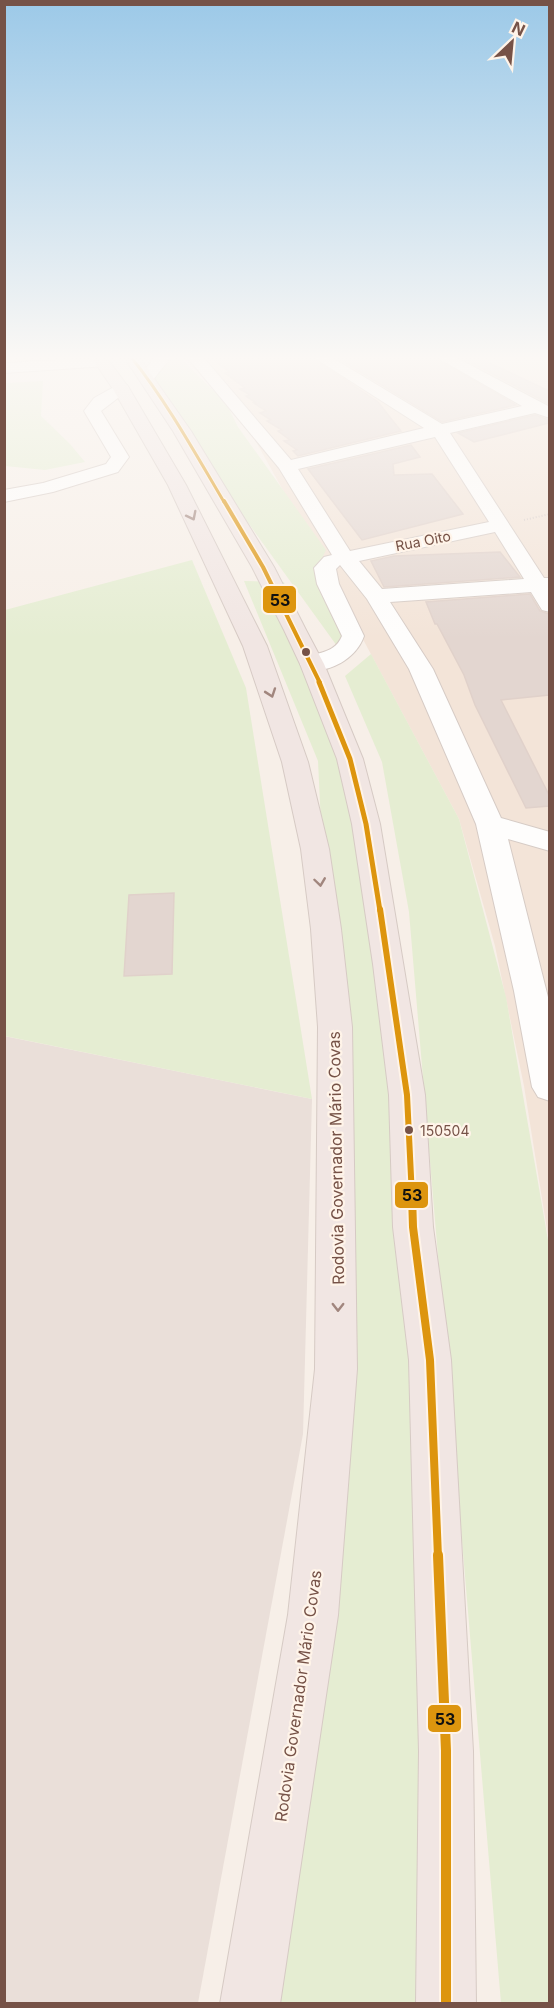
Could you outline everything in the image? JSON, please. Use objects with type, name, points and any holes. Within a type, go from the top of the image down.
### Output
[{"type":"highway","name":"Rodovia Governador Mário Covas","points":[[162,451],[255,645],[295,762],[315,849],[326,929],[335,1027],[336,1369],[313,1615],[250,2004]]},
{"type":"highway","points":[[184,451],[263,567],[312,664],[354,772],[366,824],[407,1095],[413,1227],[431,1384],[446,1751],[446,2004]]},
{"type":"street","points":[[4,496],[46,488],[104,471],[117,464],[120,457],[116,451]]},
{"type":"street","points":[[274,451],[344,557],[376,596],[421,669],[490,824],[540,995],[549,1087]]},
{"type":"street","points":[[286,466],[351,451]]},
{"type":"street","points":[[453,451],[543,584],[549,605]]},
{"type":"street","name":"Rua Oito","points":[[344,557],[501,525]]},
{"type":"street","points":[[312,664],[342,654],[350,647],[353,636],[328,584],[325,568],[331,561],[344,557]]},
{"type":"street","points":[[376,596],[543,584]]},
{"type":"street","points":[[490,824],[549,842]]},
{"type":"shaded area","points":[[261,451],[549,451],[549,1242],[524,1086],[495,946],[459,819]]},
{"type":"shaded area","points":[[4,1036],[312,1099],[303,1434],[198,2003],[5,2003]]},
{"type":"green space","points":[[5,451],[76,451],[85,462],[45,470],[5,466]]},
{"type":"green space","points":[[196,451],[255,451],[326,550],[316,571],[343,638],[337,646]]},
{"type":"green space","points":[[192,560],[246,688],[312,1099],[5,1036],[5,610]]},
{"type":"green space","points":[[244,581],[284,582],[312,664],[350,759],[413,1227],[432,2003],[244,2003],[334,1388],[326,929],[318,761]]},
{"type":"green space","points":[[371,654],[459,819],[506,997],[549,1246],[549,2003],[501,2003],[409,912],[382,762],[345,676]]},
{"type":"building","points":[[294,451],[320,451],[298,456]]},
{"type":"building","points":[[387,451],[415,451],[420,457],[393,464],[394,475],[432,474],[463,514],[362,540],[308,469]]},
{"type":"building","points":[[500,552],[520,577],[384,587],[371,561],[394,556]]},
{"type":"building","points":[[530,594],[540,611],[549,614],[549,695],[501,700],[549,795],[549,806],[526,808],[475,705],[464,675],[435,624],[426,602]]},
{"type":"building","points":[[174,893],[172,974],[124,976],[129,895]]},
{"type":"transit line","name":"53","points":[[194,451],[263,567],[295,630],[312,664],[350,759],[366,824],[389,964],[407,1095],[413,1227],[430,1360],[446,1751],[446,2004]]},
{"type":"place","name":"150504","points":[[409,1130]]}]
